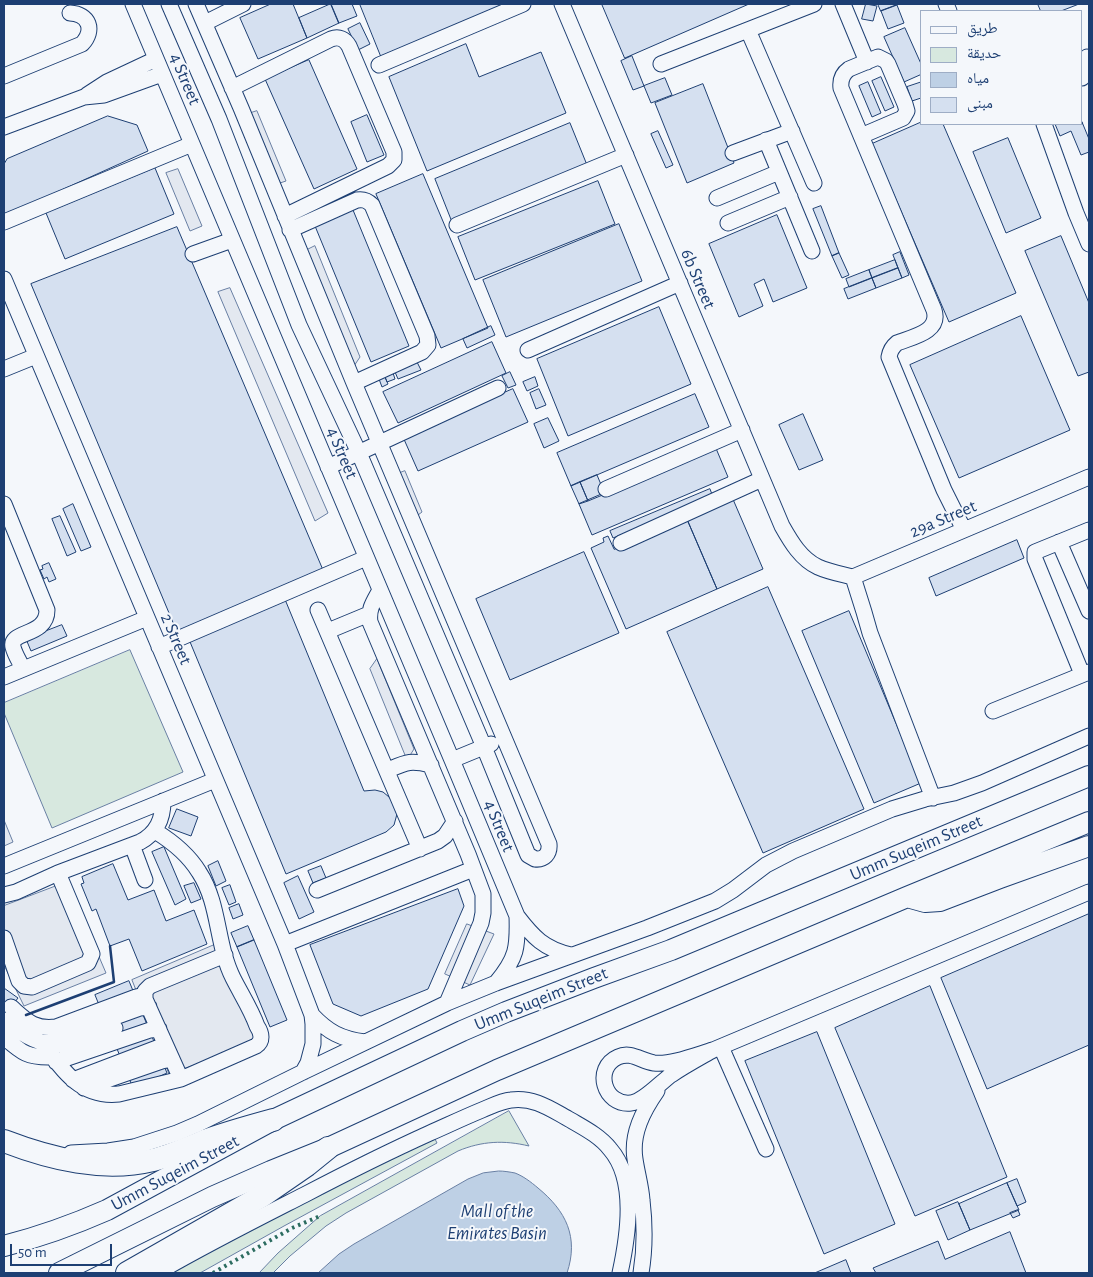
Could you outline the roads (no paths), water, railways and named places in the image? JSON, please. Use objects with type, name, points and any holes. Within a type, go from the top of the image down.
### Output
[{"type":"highway","points":[[4,1141],[59,1158],[87,1163],[135,1163],[153,1160],[232,1132],[274,1120]]},
{"type":"highway","points":[[127,1273],[262,1196],[328,1148]]},
{"type":"main road","name":"Umm Suqeim Street","points":[[4,1246],[57,1231],[107,1210],[274,1120],[386,1066],[506,1012],[671,950],[1089,776]]},
{"type":"main road","name":"Umm Suqeim Street","points":[[59,1273],[212,1197],[328,1148],[497,1070],[1089,822]]},
{"type":"main road","points":[[907,897],[925,902],[940,901],[1089,846]]},
{"type":"street","name":"4 Street","points":[[133,4],[517,916],[529,933],[538,941],[554,950],[571,955]]},
{"type":"street","points":[[169,4],[219,119],[299,324],[359,453],[528,855],[535,859],[543,858],[548,852],[549,844],[196,4]]},
{"type":"street","points":[[204,23],[243,4]]},
{"type":"street","points":[[379,65],[523,4]]},
{"type":"street","name":"6b Street","points":[[562,4],[782,526],[809,563],[819,568],[852,577]]},
{"type":"street","points":[[661,64],[814,4]]},
{"type":"street","points":[[843,4],[867,62]]},
{"type":"street","points":[[4,76],[82,44],[89,33],[89,27],[82,16],[76,13],[73,8]]},
{"type":"street","points":[[748,30],[814,183]]},
{"type":"street","points":[[232,88],[331,39],[344,40],[349,46],[394,152],[394,160],[388,166],[287,223]]},
{"type":"street","points":[[861,136],[903,118],[907,111],[906,104],[886,61],[878,57],[845,72],[841,80],[841,88],[935,314],[934,322],[930,329],[894,345],[890,353],[890,361],[944,490],[964,530]]},
{"type":"street","points":[[1083,77],[1087,74],[1089,65],[1086,57]]},
{"type":"street","points":[[84,97],[100,85],[156,60]]},
{"type":"street","points":[[4,127],[84,97],[104,94],[162,74]]},
{"type":"street","points":[[219,119],[241,108]]},
{"type":"street","points":[[1044,125],[1089,244]]},
{"type":"street","points":[[733,153],[792,131]]},
{"type":"street","points":[[766,140],[812,250]]},
{"type":"street","points":[[4,222],[192,144]]},
{"type":"street","points":[[457,225],[626,154]]},
{"type":"street","points":[[717,198],[779,172]]},
{"type":"street","points":[[728,223],[790,197]]},
{"type":"street","points":[[287,223],[357,200],[361,199],[369,202],[372,205],[427,336],[428,345],[422,352],[354,383]]},
{"type":"street","points":[[193,254],[232,240]]},
{"type":"street","name":"2 Street","points":[[4,279],[285,944],[312,1014],[314,1024],[313,1044],[308,1063],[303,1072]]},
{"type":"street","points":[[528,350],[680,283]]},
{"type":"street","points":[[4,369],[36,356]]},
{"type":"street","points":[[328,467],[498,388]]},
{"type":"street","points":[[606,489],[742,430]]},
{"type":"street","name":"29a Street","points":[[852,577],[1089,477]]},
{"type":"street","points":[[621,543],[762,479]]},
{"type":"street","points":[[4,504],[47,610],[43,624],[35,630],[18,636],[14,641],[13,647],[23,669]]},
{"type":"street","points":[[993,712],[1086,673],[1036,559],[1036,552],[1089,530]]},
{"type":"street","points":[[1059,542],[1089,611]]},
{"type":"street","points":[[159,646],[366,558]]},
{"type":"street","points":[[852,577],[870,633],[933,798]]},
{"type":"street","points":[[380,590],[372,604],[369,614],[370,622],[455,821],[483,894],[484,913],[478,932],[447,1003]]},
{"type":"street","points":[[318,610],[388,770],[420,849]]},
{"type":"street","points":[[328,631],[369,614]]},
{"type":"street","points":[[4,677],[147,618]]},
{"type":"street","points":[[30,1150],[82,1153],[108,1151],[134,1147],[177,1133],[447,1003],[715,901],[779,857],[876,815],[982,783],[1089,736]]},
{"type":"street","points":[[452,760],[504,739]]},
{"type":"street","points":[[388,770],[410,762],[431,765]]},
{"type":"street","points":[[4,866],[216,780]]},
{"type":"street","points":[[4,895],[16,892],[58,873],[132,846],[148,838],[155,831],[162,817],[163,801]]},
{"type":"street","points":[[317,890],[442,839],[455,821]]},
{"type":"street","points":[[4,1037],[29,1055],[40,1058],[66,1072],[101,1094],[110,1095],[181,1079],[259,1044],[261,1037],[254,1018],[233,978],[225,955],[208,887],[191,860],[168,839],[155,831]]},
{"type":"street","points":[[132,846],[145,880]]},
{"type":"street","points":[[468,854],[487,846]]},
{"type":"street","points":[[285,944],[473,868]]},
{"type":"street","points":[[4,938],[7,955],[19,981],[28,987],[86,964],[90,960],[92,954],[58,873]]},
{"type":"street","points":[[717,1048],[672,1074],[641,1100],[630,1104],[612,1098],[605,1088],[605,1070],[612,1060],[624,1055],[636,1056],[647,1061],[660,1063],[717,1048],[1089,892]]},
{"type":"street","name":"4 Street","points":[[496,983],[508,967],[516,949],[518,939],[517,916]]},
{"type":"street","points":[[181,1079],[158,1027],[147,988],[225,955]]},
{"type":"street","points":[[7,1013],[34,1026],[48,1028],[56,1027],[136,997],[158,1027],[157,1048],[66,1072]]},
{"type":"street","points":[[7,1013],[18,1031],[42,1043],[56,1045],[73,1044],[144,1017],[158,1027]]},
{"type":"street","name":"2 Street","points":[[312,1014],[320,1024],[341,1037],[365,1042]]},
{"type":"street","points":[[66,1072],[158,1027]]},
{"type":"street","points":[[42,1043],[66,1072]]},
{"type":"street","points":[[717,1048],[766,1149]]},
{"type":"street","points":[[641,1273],[644,1221],[634,1146],[639,1124],[650,1102],[672,1074]]},
{"type":"street","points":[[157,1273],[225,1235],[379,1157],[458,1120],[510,1100],[528,1100],[544,1105],[594,1135],[607,1145],[617,1158],[625,1180],[628,1211],[620,1273]]},
{"type":"water","name":"Mall of the Emirates Basin","points":[[499,1171],[515,1173],[527,1179],[548,1197],[563,1216],[568,1226],[571,1248],[567,1273],[318,1273],[339,1254],[354,1244],[468,1179],[483,1173]]}]
